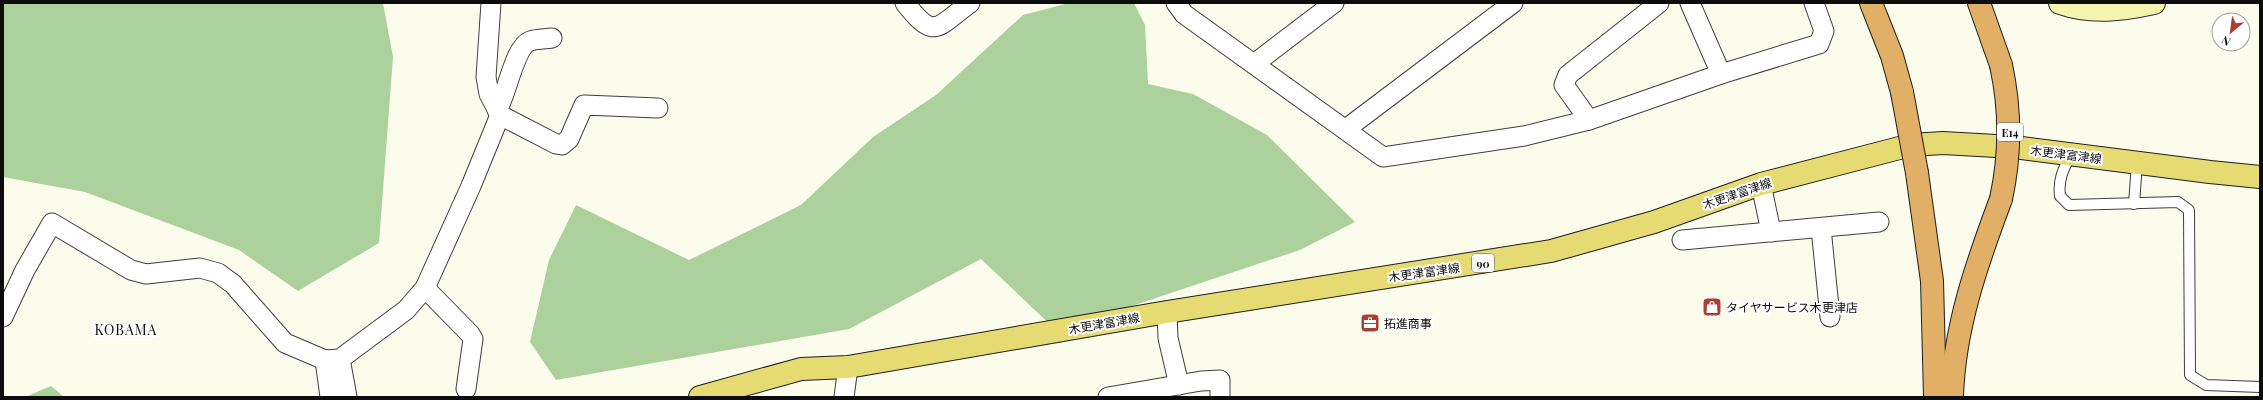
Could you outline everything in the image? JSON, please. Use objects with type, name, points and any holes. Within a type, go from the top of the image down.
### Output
[{"type":"highway","points":[[1871,3],[1892,56],[1902,92],[1917,173],[1932,281],[1935,397]]},
{"type":"highway","name":"E14","points":[[1952,397],[1953,380],[1963,314],[2001,199],[2008,162],[2010,124],[2006,87],[2001,65],[1979,3]]},
{"type":"main road","name":"木更津富津線","points":[[700,397],[801,369],[848,366],[1363,280],[1458,268],[1551,252],[1654,222],[1761,184],[1911,145],[1943,143],[2014,147],[2260,177]]},
{"type":"street","points":[[491,3],[486,77],[489,94],[499,112],[556,144],[562,145],[569,139],[584,105],[658,108]]},
{"type":"street","points":[[905,3],[927,27],[936,28],[970,3]]},
{"type":"street","points":[[1176,3],[1184,14],[1383,157],[1426,152],[1524,136],[1588,120],[1721,74],[1819,44],[1824,31],[1814,3]]},
{"type":"street","points":[[1254,64],[1334,3]]},
{"type":"street","points":[[1346,130],[1513,3]]},
{"type":"street","points":[[1588,120],[1564,85],[1568,75],[1659,3]]},
{"type":"street","points":[[1690,3],[1721,74]]},
{"type":"street","points":[[2060,3],[2092,11],[2131,8],[2154,3]]},
{"type":"street","points":[[333,360],[406,310],[425,288],[471,186],[504,100],[519,53],[529,41],[552,38]]},
{"type":"street","points":[[1761,184],[1771,232]]},
{"type":"street","points":[[1682,240],[1879,222]]},
{"type":"street","points":[[3,317],[22,276],[52,223],[131,270],[146,274],[200,268],[218,273],[233,284],[285,343],[333,360],[347,397]]},
{"type":"street","points":[[1821,228],[1830,317]]},
{"type":"street","points":[[425,288],[470,334],[473,339],[466,389]]},
{"type":"street","points":[[1167,312],[1168,338],[1179,385]]},
{"type":"street","points":[[330,397],[333,360]]},
{"type":"street","points":[[844,397],[848,366]]},
{"type":"street","points":[[1108,397],[1179,385],[1220,380],[1220,397]]},
{"type":"lane","points":[[2071,155],[2062,170],[2059,186],[2060,196],[2069,205],[2178,202],[2189,210],[2190,375],[2206,385],[2260,387]]},
{"type":"lane","points":[[2134,204],[2137,163]]},
{"type":"green space","points":[[3,3],[383,3],[393,57],[379,243],[298,291],[239,250],[85,192],[3,177]]},
{"type":"green space","points":[[1069,3],[1134,3],[1145,25],[1148,84],[1193,94],[1267,135],[1355,222],[1300,250],[1057,331],[981,259],[849,329],[556,380],[530,342],[549,260],[576,205],[689,260],[801,205],[873,137],[936,95],[1023,15]]},
{"type":"green space","points":[[51,386],[64,397],[25,397]]},
{"type":"place","name":"タイヤサービス木更津店","points":[[1712,307]]},
{"type":"place","name":"拓進商事","points":[[1370,323]]},
{"type":"district","name":"KOBAMA","points":[[126,329]]}]
